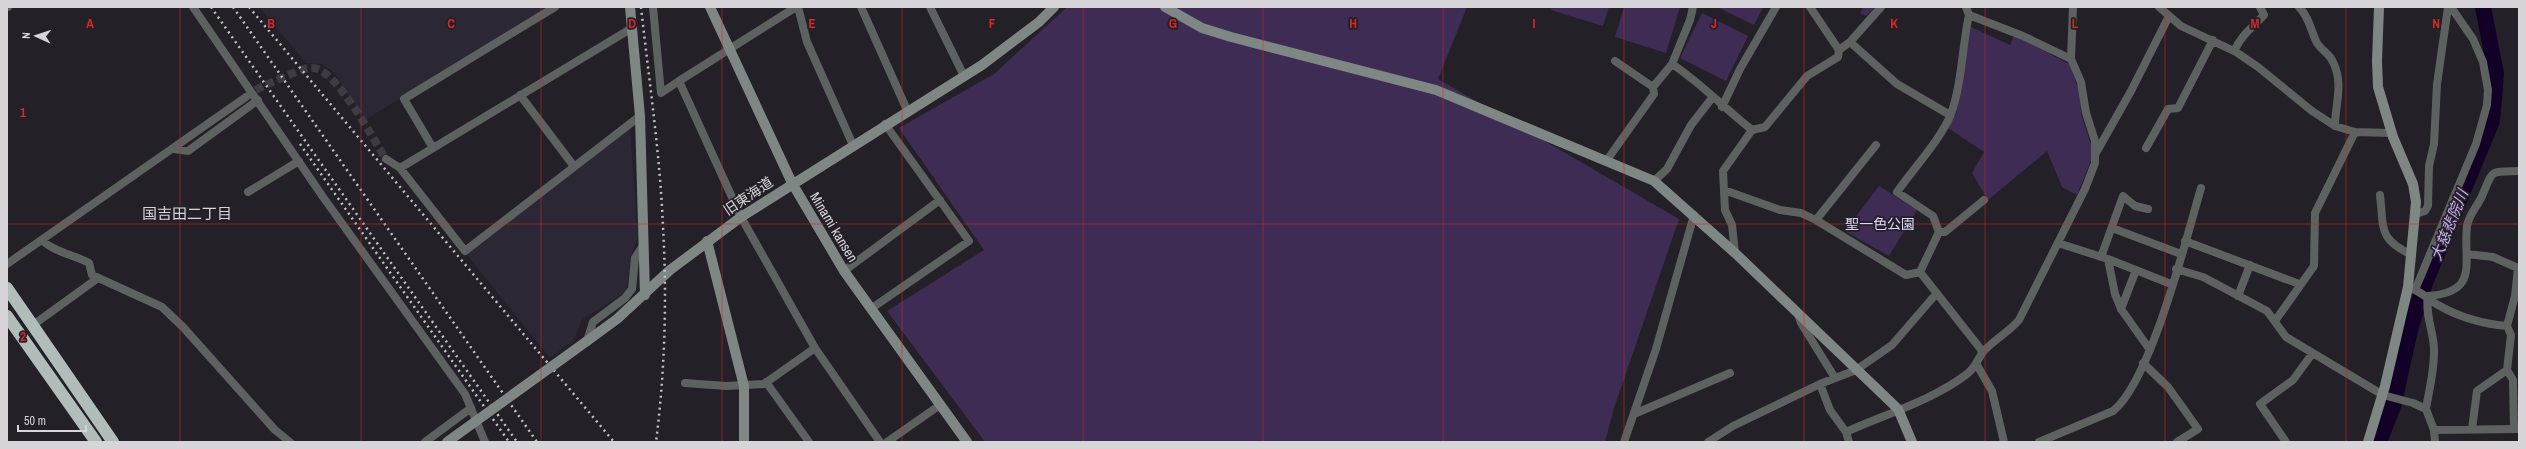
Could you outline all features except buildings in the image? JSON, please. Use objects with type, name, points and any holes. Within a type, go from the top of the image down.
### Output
[{"type":"highway","points":[[7,288],[113,442]]},
{"type":"highway","points":[[7,316],[96,442]]},
{"type":"street","points":[[193,7],[299,161],[465,394],[482,441]]},
{"type":"street","points":[[433,148],[404,99],[556,7]]},
{"type":"street","points":[[630,7],[640,116],[645,295]]},
{"type":"street","points":[[652,7],[661,93],[729,48],[797,7],[807,42],[853,145]]},
{"type":"street","name":"Minami kansen","points":[[710,7],[792,183],[844,271],[967,442]]},
{"type":"street","points":[[861,7],[907,110]]},
{"type":"street","points":[[930,7],[964,76]]},
{"type":"street","name":"旧東海道","points":[[447,442],[617,319],[645,295],[670,270],[741,217],[907,110],[964,76],[1039,22],[1054,7]]},
{"type":"street","points":[[1165,7],[1202,28],[1231,37],[1436,90],[1607,160],[1654,181],[1735,253],[1898,409],[1912,442]]},
{"type":"street","points":[[1607,160],[1654,94],[1653,86],[1672,64],[1693,7]]},
{"type":"street","points":[[1722,107],[1740,69],[1776,7]]},
{"type":"street","points":[[1735,253],[1732,225],[1726,210],[1723,171],[1752,130],[1765,126],[1807,76],[1838,58],[1839,50],[1810,7]]},
{"type":"street","points":[[1839,50],[1850,42],[1881,7]]},
{"type":"street","points":[[1846,432],[1945,388],[1977,365],[1983,352],[2008,333],[2019,320],[2085,189],[2095,163],[2095,141],[2086,113],[2081,82],[2071,59],[2073,7]]},
{"type":"street","points":[[2159,7],[2169,16],[2190,30],[2234,51],[2275,78],[2300,101],[2335,126],[2355,132],[2391,133]]},
{"type":"street","points":[[2234,51],[2248,28],[2264,15],[2260,7]]},
{"type":"street","points":[[2299,7],[2306,15],[2317,43],[2334,63],[2340,92],[2335,126]]},
{"type":"street","points":[[2379,7],[2377,75],[2383,107],[2391,133],[2413,184],[2416,214],[2412,255],[2412,289]]},
{"type":"street","points":[[2416,214],[2425,211],[2428,206],[2437,84],[2448,7]]},
{"type":"street","points":[[2368,442],[2383,395],[2412,289],[2476,144],[2487,106],[2488,90],[2483,62],[2473,39],[2451,7]]},
{"type":"street","points":[[1920,272],[1939,232],[1933,216],[1897,192],[1940,134],[1950,114],[1956,93],[1967,11],[2071,59]]},
{"type":"street","points":[[2095,154],[2131,92],[2169,16]]},
{"type":"street","points":[[400,168],[632,28]]},
{"type":"street","points":[[2146,148],[2168,109],[2178,108],[2213,40]]},
{"type":"street","points":[[1850,42],[1897,84],[1950,114]]},
{"type":"street","points":[[1615,61],[1653,86]]},
{"type":"street","points":[[1672,64],[1691,77],[1722,107],[1752,130]]},
{"type":"street","points":[[679,81],[741,217],[815,348],[880,442]]},
{"type":"street","points":[[520,95],[573,165]]},
{"type":"street","points":[[7,264],[174,150],[246,97]]},
{"type":"street","points":[[1654,181],[1667,169],[1691,125],[1712,98]]},
{"type":"street","points":[[174,150],[188,151],[258,100]]},
{"type":"street","points":[[386,159],[400,168],[465,251],[573,165],[640,116]]},
{"type":"street","points":[[872,308],[969,241],[885,124]]},
{"type":"street","points":[[2275,322],[2299,284],[2314,266],[2314,213],[2355,132]]},
{"type":"street","points":[[1816,220],[1876,145]]},
{"type":"street","points":[[248,192],[299,161]]},
{"type":"street","points":[[2428,296],[2460,287],[2466,276],[2469,218],[2480,201],[2490,174],[2494,172],[2519,171]]},
{"type":"street","points":[[2039,442],[2113,411],[2123,403],[2150,350],[2201,188]]},
{"type":"street","points":[[1724,190],[1780,210],[1801,213],[1816,220],[1906,275],[1920,272]]},
{"type":"street","points":[[2380,195],[2384,235],[2396,248],[2412,255]]},
{"type":"street","points":[[2148,209],[2135,206],[2123,196],[2104,258],[2121,309],[2150,350]]},
{"type":"street","points":[[844,271],[940,200]]},
{"type":"street","points":[[1939,232],[1945,232],[1984,200]]},
{"type":"street","points":[[1624,442],[1656,349],[1694,215]]},
{"type":"street","points":[[2112,228],[2181,254]]},
{"type":"street","points":[[42,240],[49,247],[73,254],[89,263],[92,275],[162,307],[183,327],[276,430],[290,442]]},
{"type":"street","points":[[2185,241],[2299,284]]},
{"type":"street","points":[[707,242],[744,386],[744,442]]},
{"type":"street","points":[[587,341],[593,322],[625,298],[632,289],[635,258],[644,244]]},
{"type":"street","points":[[2058,244],[2104,258],[2171,284]]},
{"type":"street","points":[[2467,254],[2493,257],[2518,268],[2515,296],[2507,326]]},
{"type":"street","points":[[2238,296],[2250,265]]},
{"type":"street","points":[[2176,269],[2203,278],[2267,311],[2286,337],[2312,354],[2383,395],[2399,398],[2426,410]]},
{"type":"street","points":[[2121,309],[2136,270]]},
{"type":"street","points":[[1920,272],[1983,352]]},
{"type":"street","points":[[33,325],[98,278]]},
{"type":"street","points":[[2412,289],[2428,296],[2437,305],[2482,324],[2507,326],[2515,335],[2507,370],[2477,391],[2472,429]]},
{"type":"street","points":[[1711,441],[1733,426],[1820,384],[1856,370],[1892,345],[1936,294]]},
{"type":"street","points":[[2428,296],[2427,311],[2434,348],[2426,410],[2434,430],[2435,442]]},
{"type":"street","points":[[1798,314],[1800,323],[1835,378]]},
{"type":"street","points":[[685,383],[744,386],[766,382],[815,348]]},
{"type":"street","points":[[2286,442],[2260,404],[2293,380],[2312,354]]},
{"type":"street","points":[[2143,362],[2168,388],[2198,429],[2177,442]]},
{"type":"street","points":[[1977,365],[1992,391],[2004,442]]},
{"type":"street","points":[[2434,430],[2517,429],[2513,380],[2507,370]]},
{"type":"street","points":[[1634,414],[1730,372]]},
{"type":"street","points":[[766,382],[809,442]]},
{"type":"street","points":[[1820,384],[1830,410],[1846,432],[1849,442]]},
{"type":"street","points":[[887,442],[940,405]]},
{"type":"street","points":[[425,442],[471,408]]},
{"type":"shaded area","points":[[259,7],[549,7],[365,120],[334,73],[322,64],[306,63]]},
{"type":"shaded area","points":[[630,126],[638,237],[631,257],[626,292],[582,320],[573,341],[550,358],[467,255]]},
{"type":"green space","points":[[1067,7],[1467,7],[1438,79],[1679,219],[1614,408],[1605,442],[985,442],[887,311],[984,250],[899,128],[994,74]]},
{"type":"green space","points":[[1552,7],[1609,7],[1603,26],[1551,10]]},
{"type":"green space","points":[[1624,7],[1680,7],[1666,53],[1615,37]]},
{"type":"green space","points":[[1717,7],[1763,7],[1754,25]]},
{"type":"green space","points":[[1863,7],[1875,7],[1866,16],[1860,13]]},
{"type":"green space","points":[[1702,13],[1748,36],[1726,81],[1680,58]]},
{"type":"green space","points":[[1971,27],[2010,45],[2014,35],[2069,64],[2080,92],[2081,114],[2091,145],[2092,158],[2077,195],[2062,187],[2047,151],[1988,200],[1972,173],[1984,152],[1948,128],[1956,114]]},
{"type":"green space","name":"聖一色公園","points":[[1879,186],[1917,210],[1889,256],[1845,231]]},
{"type":"waterway","name":"大慈悲院川","points":[[2379,442],[2393,406],[2411,326],[2425,283],[2492,121],[2496,74],[2483,7]]},
{"type":"tunnel","points":[[246,97],[255,90],[302,70],[313,68],[322,71],[343,92],[386,159]]},
{"type":"railway","points":[[211,7],[517,442]]},
{"type":"railway","points":[[233,7],[537,442]]},
{"type":"railway","points":[[249,7],[614,442]]},
{"type":"railway","points":[[641,7],[662,200],[664,254],[665,308],[663,361],[656,442]]},
{"type":"railway","points":[[300,144],[509,442]]},
{"type":"district","name":"国吉田二丁目","points":[[187,213]]}]
